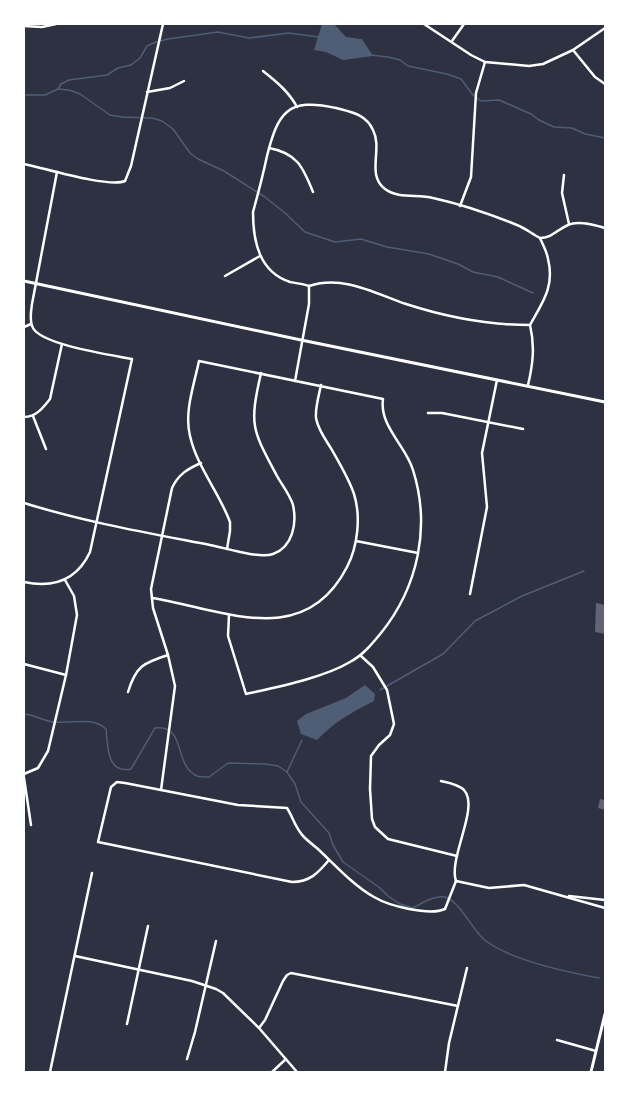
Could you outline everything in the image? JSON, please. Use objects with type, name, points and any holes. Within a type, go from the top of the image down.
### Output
[{"type":"street","points":[[24,26],[42,27],[56,24]]},
{"type":"street","points":[[24,164],[113,183],[125,180],[131,166],[163,24]]},
{"type":"street","points":[[424,24],[452,41],[471,55],[485,62],[529,66],[543,64],[573,50],[605,28]]},
{"type":"street","points":[[452,41],[464,24]]},
{"type":"street","points":[[573,50],[595,77],[605,84]]},
{"type":"street","points":[[460,206],[471,177],[476,93],[485,62]]},
{"type":"street","points":[[263,71],[282,86],[298,106]]},
{"type":"street","points":[[147,92],[170,88],[184,81]]},
{"type":"street","points":[[528,385],[533,362],[534,347],[530,325],[544,300],[550,278],[548,258],[540,238],[518,225],[460,206],[432,198],[401,195],[386,190],[376,179],[378,145],[376,137],[364,117],[355,113],[320,104],[307,104],[298,106],[280,118],[275,127],[253,212],[254,237],[260,256],[264,263],[281,278],[309,286],[327,283],[352,284],[407,304],[483,323],[510,326],[530,325]]},
{"type":"street","points":[[269,148],[284,151],[292,155],[308,180],[313,192]]},
{"type":"street","points":[[24,582],[40,585],[65,580],[85,563],[90,552],[132,359],[62,344],[38,335],[31,324],[36,283],[57,172]]},
{"type":"street","points":[[564,175],[562,193],[569,224]]},
{"type":"street","points":[[540,238],[550,236],[569,224],[589,224],[605,228]]},
{"type":"street","points":[[225,276],[260,256]]},
{"type":"street","points":[[24,281],[301,340],[528,385],[605,402]]},
{"type":"street","points":[[295,381],[301,340],[310,304],[309,286]]},
{"type":"street","points":[[24,327],[31,324]]},
{"type":"street","points":[[24,417],[32,416],[50,399],[62,344]]},
{"type":"street","points":[[227,549],[230,522],[196,455],[190,436],[188,416],[199,361],[383,399],[382,406],[386,420],[408,459],[418,486],[422,525],[412,580],[398,610],[387,626],[361,656],[334,670],[246,694],[228,636],[229,615]]},
{"type":"street","points":[[24,504],[227,549],[259,555],[273,554],[287,543],[295,526],[293,505],[257,438],[254,427],[254,400],[261,373]]},
{"type":"street","points":[[470,594],[487,507],[486,479],[482,457],[497,379]]},
{"type":"street","points":[[152,598],[229,615],[254,619],[278,619],[308,609],[328,595],[335,587],[349,563],[356,542],[357,513],[354,494],[333,451],[320,430],[316,418],[321,385]]},
{"type":"street","points":[[428,413],[442,413],[523,429]]},
{"type":"street","points":[[32,416],[46,449]]},
{"type":"street","points":[[161,790],[175,699],[175,686],[168,655],[153,608],[151,589],[169,497],[176,480],[189,468],[201,463]]},
{"type":"street","points":[[356,542],[418,553]]},
{"type":"street","points":[[24,774],[38,768],[48,751],[66,675],[77,615],[74,596],[65,580]]},
{"type":"street","points":[[128,692],[132,678],[142,665],[168,655]]},
{"type":"street","points":[[361,656],[373,667],[387,690],[394,724],[390,736],[379,745],[371,756],[370,789],[372,819],[375,827],[388,839],[457,856]]},
{"type":"street","points":[[24,664],[66,675]]},
{"type":"street","points":[[24,778],[31,825]]},
{"type":"street","points":[[329,860],[317,874],[309,879],[301,882],[292,882],[98,842],[108,794],[113,784],[125,783],[238,805],[286,808],[293,822],[304,838],[375,897],[408,908],[434,911],[446,909],[456,881],[454,876],[457,856],[468,813],[468,797],[465,791],[459,786],[441,781]]},
{"type":"street","points":[[50,1072],[92,873]]},
{"type":"street","points":[[456,881],[489,888],[524,886],[565,895],[605,900]]},
{"type":"street","points":[[565,895],[605,908]]},
{"type":"street","points":[[128,1024],[148,926]]},
{"type":"street","points":[[187,1060],[216,941]]},
{"type":"street","points":[[75,956],[206,984],[224,993],[259,1028],[297,1072]]},
{"type":"street","points":[[446,1072],[458,1006],[467,968]]},
{"type":"street","points":[[259,1028],[287,975],[291,973],[458,1006]]},
{"type":"street","points":[[591,1072],[605,1014]]},
{"type":"street","points":[[557,1040],[596,1051]]},
{"type":"street","points":[[272,1072],[286,1059]]},
{"type":"water","points":[[322,24],[334,24],[346,37],[362,39],[373,56],[343,60],[326,52],[314,50]]},
{"type":"water","points":[[365,685],[375,694],[374,701],[343,718],[317,740],[301,734],[297,721],[306,714],[346,698]]},
{"type":"building","points":[[596,603],[605,605],[605,634],[595,632]]},
{"type":"building","points":[[600,799],[605,800],[605,810],[598,808]]},
{"type":"waterway","points":[[58,89],[61,84],[69,80],[107,75],[118,68],[131,65],[140,58],[147,46],[168,39],[218,32],[249,38],[289,33],[319,37]]},
{"type":"waterway","points":[[371,55],[388,57],[400,60],[408,66],[447,74],[461,79],[473,95],[481,101],[499,100],[531,114],[539,120],[554,127],[572,128],[585,134],[605,138]]},
{"type":"waterway","points":[[24,95],[45,95],[58,89],[69,90],[80,94],[110,115],[152,118],[162,121],[173,129],[190,153],[198,159],[224,171],[265,197],[305,232],[335,242],[361,239],[387,247],[429,254],[458,264],[473,272],[498,277],[533,293]]},
{"type":"waterway","points":[[380,690],[443,654],[475,621],[522,596],[584,571]]},
{"type":"waterway","points":[[24,714],[54,722],[82,721],[100,725],[106,729],[108,750],[113,763],[117,767],[123,769],[131,769],[155,728],[165,729],[172,732],[185,764],[190,771],[197,776],[209,777],[228,763],[265,764],[278,766],[287,772],[295,784],[301,802],[329,833],[333,845],[343,862],[400,904],[413,908],[433,898],[445,897],[451,900],[462,911],[481,937],[497,948],[540,965],[599,978]]},
{"type":"waterway","points":[[287,772],[302,740]]}]
